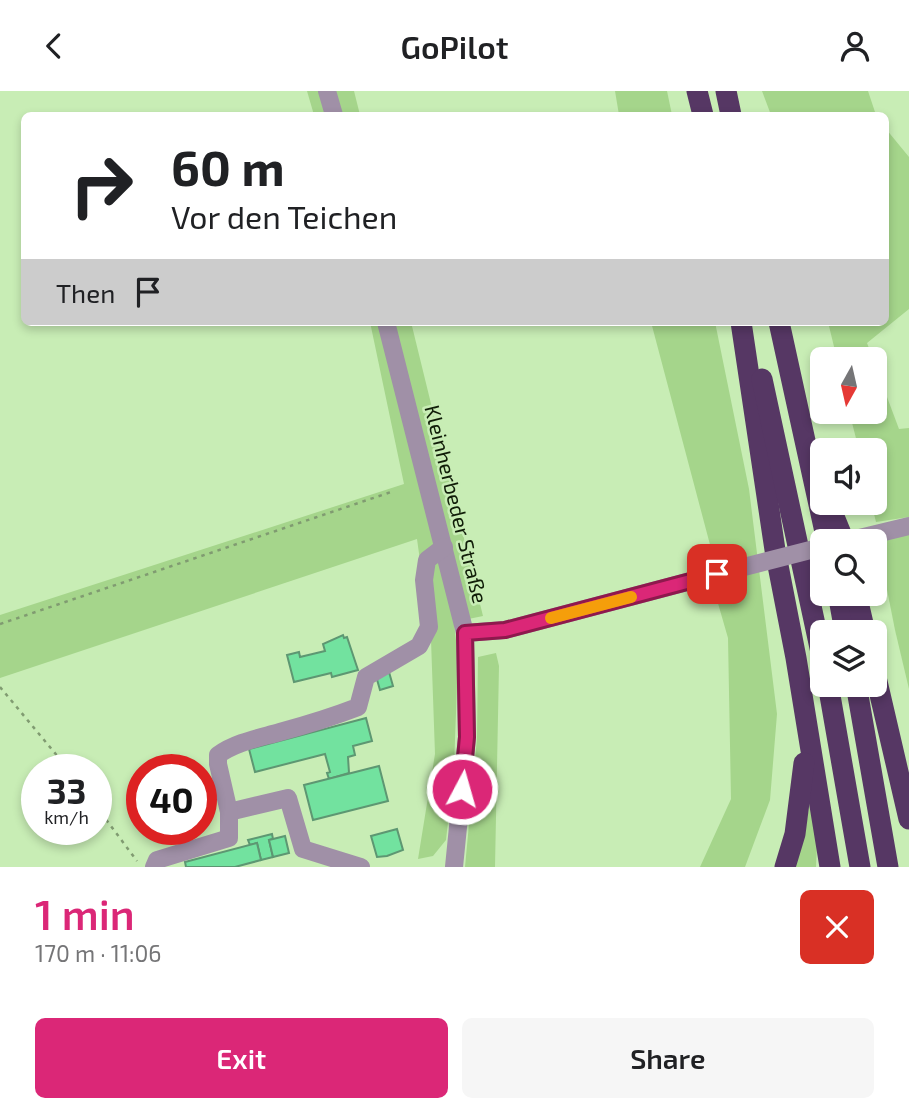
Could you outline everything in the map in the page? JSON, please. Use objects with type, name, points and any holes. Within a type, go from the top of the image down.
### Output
[{"type":"highway","points":[[697,91],[702,112]]},
{"type":"highway","points":[[726,91],[731,112]]},
{"type":"highway","points":[[742,326],[775,550],[830,867]]},
{"type":"highway","points":[[751,326],[815,620]]},
{"type":"highway","points":[[780,326],[810,458]]},
{"type":"highway","points":[[830,697],[860,867]]},
{"type":"highway","points":[[858,697],[888,867]]},
{"type":"highway","points":[[881,697],[909,819]]},
{"type":"highway","points":[[785,867],[795,834],[803,787],[807,726]]},
{"type":"street","points":[[327,91],[333,112]]},
{"type":"street","name":"Kleinherbeder Straße","points":[[387,326],[465,633],[467,737],[454,867]]},
{"type":"street","points":[[887,531],[909,526]]},
{"type":"street","points":[[154,867],[157,860],[229,838],[229,812],[218,755],[246,742],[358,707],[366,677],[419,646],[429,628],[424,580],[427,560],[444,547]]},
{"type":"street","points":[[465,633],[505,630],[810,550]]},
{"type":"street","points":[[229,812],[288,798],[303,849],[361,867]]},
{"type":"path","points":[[0,624],[391,492]]},
{"type":"path","points":[[0,687],[56,754]]},
{"type":"path","points":[[112,828],[141,867]]},
{"type":"green space","points":[[307,91],[354,91],[359,112],[313,112]]},
{"type":"green space","points":[[615,91],[667,91],[671,112],[618,112]]},
{"type":"green space","points":[[762,91],[868,91],[875,112],[770,112]]},
{"type":"green space","points":[[889,133],[909,157],[909,309],[889,325]]},
{"type":"green space","points":[[371,326],[412,326],[483,616],[454,622],[458,659],[454,767],[446,840],[433,856],[418,859],[435,754],[431,640],[417,539],[0,678],[0,615],[404,484]]},
{"type":"green space","points":[[652,326],[716,326],[749,489],[777,714],[770,800],[745,867],[700,867],[731,799],[728,638],[713,586],[713,556]]},
{"type":"green space","points":[[829,326],[888,326],[867,343],[868,347],[834,347]]},
{"type":"green space","points":[[887,397],[899,429],[909,428],[909,517],[876,522],[874,515],[887,515],[887,438],[856,438],[852,424],[887,424]]},
{"type":"green space","points":[[909,533],[909,689],[887,590],[887,539],[897,534]]},
{"type":"green space","points":[[496,653],[499,666],[495,867],[465,867],[477,738],[478,657]]},
{"type":"green space","points":[[810,801],[817,846],[816,867],[793,867],[804,838]]},
{"type":"building","points":[[343,635],[344,638],[347,637],[358,670],[294,682],[287,655],[299,652],[300,657],[325,651],[323,644]]},
{"type":"building","points":[[389,672],[393,686],[380,690],[376,676]]},
{"type":"building","points":[[366,718],[372,741],[353,746],[355,755],[348,757],[349,773],[329,779],[325,754],[255,772],[249,749]]},
{"type":"building","points":[[379,766],[388,801],[313,820],[304,785]]},
{"type":"building","points":[[397,829],[403,850],[377,857],[371,836]]},
{"type":"building","points":[[272,834],[273,839],[269,840],[273,857],[261,860],[257,843],[250,845],[248,840]]},
{"type":"building","points":[[285,836],[289,853],[273,857],[269,840]]},
{"type":"building","points":[[257,843],[261,860],[235,867],[186,867],[185,862]]},
{"type":"slow traffic","points":[[551,618],[631,597]]},
{"type":"route","points":[[462,789],[467,737],[465,633],[505,630],[717,574]]}]
